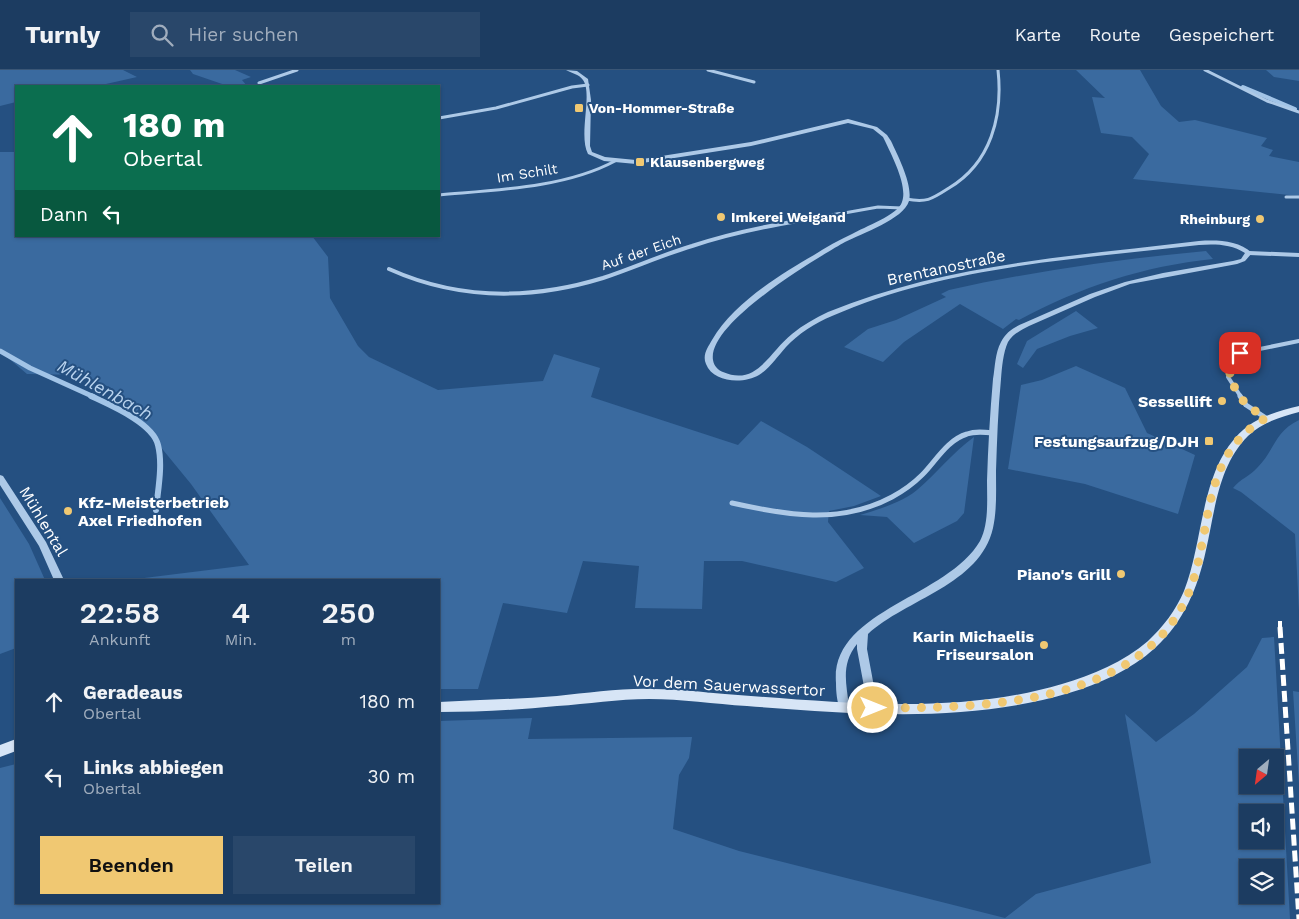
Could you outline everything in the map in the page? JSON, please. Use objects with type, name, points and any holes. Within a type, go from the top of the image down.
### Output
[{"type":"main road","name":"Vor dem Sauerwassertor","points":[[440,707],[506,705],[639,694],[873,708],[928,708],[991,704],[1052,694],[1111,672],[1145,650],[1163,634],[1176,617],[1191,585],[1216,480],[1229,452],[1247,432],[1266,418],[1299,408]]},
{"type":"main road","points":[[0,751],[15,745]]},
{"type":"street","points":[[259,83],[297,70]]},
{"type":"street","points":[[568,70],[584,78],[588,85],[588,150],[595,156],[615,162],[642,161],[732,147],[848,121],[875,128],[885,136],[906,188],[906,199],[902,208]]},
{"type":"street","points":[[708,70],[754,82]]},
{"type":"street","points":[[906,199],[925,201],[949,190],[966,178],[988,149],[994,133],[999,98],[998,70]]},
{"type":"street","points":[[1205,70],[1267,101],[1299,112]]},
{"type":"street","points":[[440,118],[496,108],[572,87],[588,85]]},
{"type":"street","name":"Im Schilt","points":[[440,195],[578,176],[602,170],[615,162]]},
{"type":"street","points":[[1286,197],[1299,197]]},
{"type":"street","name":"Auf der Eich","points":[[389,269],[416,280],[460,291],[517,294],[546,291],[590,282],[730,235],[878,207],[902,208]]},
{"type":"street","name":"Brentanostraße","points":[[902,208],[890,217],[782,277],[756,297],[731,321],[713,344],[708,361],[712,370],[733,378],[747,378],[764,368],[774,355],[800,331],[827,316],[872,299],[963,276],[1046,262],[1199,243],[1224,243],[1244,249],[1249,253]]},
{"type":"street","points":[[844,706],[840,676],[843,657],[851,644],[863,633],[942,584],[972,559],[983,543],[991,516],[993,433],[1000,358],[1008,337],[1015,331],[1077,302],[1138,280],[1235,263],[1243,260],[1249,253],[1299,255]]},
{"type":"street","points":[[1266,418],[1246,405],[1228,377],[1240,353],[1299,341]]},
{"type":"street","points":[[732,503],[776,513],[820,517],[856,512],[888,500],[911,485],[946,447],[959,436],[972,431],[982,430],[993,433]]},
{"type":"street","name":"Mühlental","points":[[0,478],[43,545],[59,579]]},
{"type":"street","points":[[863,633],[862,649],[873,708]]},
{"type":"shaded area","points":[[0,70],[123,70],[137,77],[101,85],[15,85],[15,102],[0,106]]},
{"type":"shaded area","points":[[190,70],[235,70],[251,77],[242,80],[246,85],[225,85],[193,74]]},
{"type":"shaded area","points":[[1076,70],[1140,70],[1161,106],[1179,122],[1195,120],[1267,138],[1261,146],[1273,150],[1269,156],[1299,162],[1299,196],[1133,179],[1149,154],[1132,137],[1101,133],[1092,97],[1105,98]]},
{"type":"shaded area","points":[[1266,70],[1299,70],[1299,81],[1274,77]]},
{"type":"shaded area","points":[[0,152],[15,152],[15,237],[313,237],[328,257],[330,298],[358,346],[369,357],[438,390],[543,381],[554,354],[600,368],[591,397],[738,445],[761,421],[807,447],[881,496],[854,506],[829,511],[828,522],[864,568],[836,582],[742,561],[704,561],[702,609],[635,608],[639,566],[583,561],[567,613],[503,603],[478,689],[440,689],[440,579],[136,579],[249,565],[191,484],[113,389],[84,375],[27,374],[0,351]]},
{"type":"shaded area","points":[[1206,251],[1213,259],[1162,267],[1089,288],[1019,320],[1016,319],[1003,329],[960,304],[904,342],[883,362],[844,347],[868,329],[896,320],[946,297],[941,294],[949,290],[1077,266]]},
{"type":"shaded area","points":[[1076,311],[1098,328],[1070,336],[1037,349],[1023,368],[1017,364],[1027,341]]},
{"type":"shaded area","points":[[1076,366],[1125,388],[1147,433],[1195,455],[1178,514],[1085,484],[1008,469],[1021,385],[1042,380]]},
{"type":"shaded area","points":[[1299,420],[1299,611],[1295,534],[1241,492],[1233,488],[1257,468],[1284,430]]},
{"type":"shaded area","points":[[974,437],[964,513],[957,521],[914,543],[887,517],[860,515],[890,505],[911,495]]},
{"type":"shaded area","points":[[0,498],[29,544],[45,579],[15,579],[15,648],[0,654]]},
{"type":"shaded area","points":[[1274,637],[1280,749],[1239,749],[1239,794],[1283,794],[1283,804],[1239,804],[1239,849],[1284,849],[1284,813],[1290,919],[0,919],[0,768],[15,764],[15,904],[440,904],[440,721],[532,718],[528,739],[692,737],[689,758],[679,775],[673,829],[739,851],[1005,918],[1036,894],[1151,863],[1125,714],[1156,742],[1194,714],[1247,667],[1262,638]]},
{"type":"shaded area","points":[[1293,691],[1299,692],[1299,784]]},
{"type":"waterway","points":[[1243,87],[1295,109]]},
{"type":"waterway","name":"Mühlenbach","points":[[0,351],[30,368],[94,397]]},
{"type":"waterway","name":"Mühlenbach","points":[[91,396],[140,422],[154,437],[158,445],[160,461],[156,510]]},
{"type":"railway","points":[[1280,621],[1280,627]]},
{"type":"railway","points":[[1280,627],[1299,919]]},
{"type":"place","name":"Von-Hommer-Straße","points":[[579,108]]},
{"type":"place","name":"Klausenbergweg","points":[[640,162]]},
{"type":"place","name":"Imkerei Weigand","points":[[721,217]]},
{"type":"place","name":"Rheinburg","points":[[1260,219]]},
{"type":"place","name":"Sessellift","points":[[1222,401]]},
{"type":"place","name":"Festungsaufzug/DJH","points":[[1209,441]]},
{"type":"place","name":"Kfz-Meisterbetrieb Axel Friedhofen","points":[[68,511]]},
{"type":"place","name":"Piano's Grill","points":[[1121,574]]},
{"type":"place","name":"Karin Michaelis Friseursalon","points":[[1044,645]]},
{"type":"route","points":[[873,708],[928,708],[991,704],[1052,694],[1111,672],[1152,646],[1176,617],[1194,579],[1216,480],[1226,456],[1255,424],[1266,418],[1246,405],[1228,377],[1240,353]]}]
